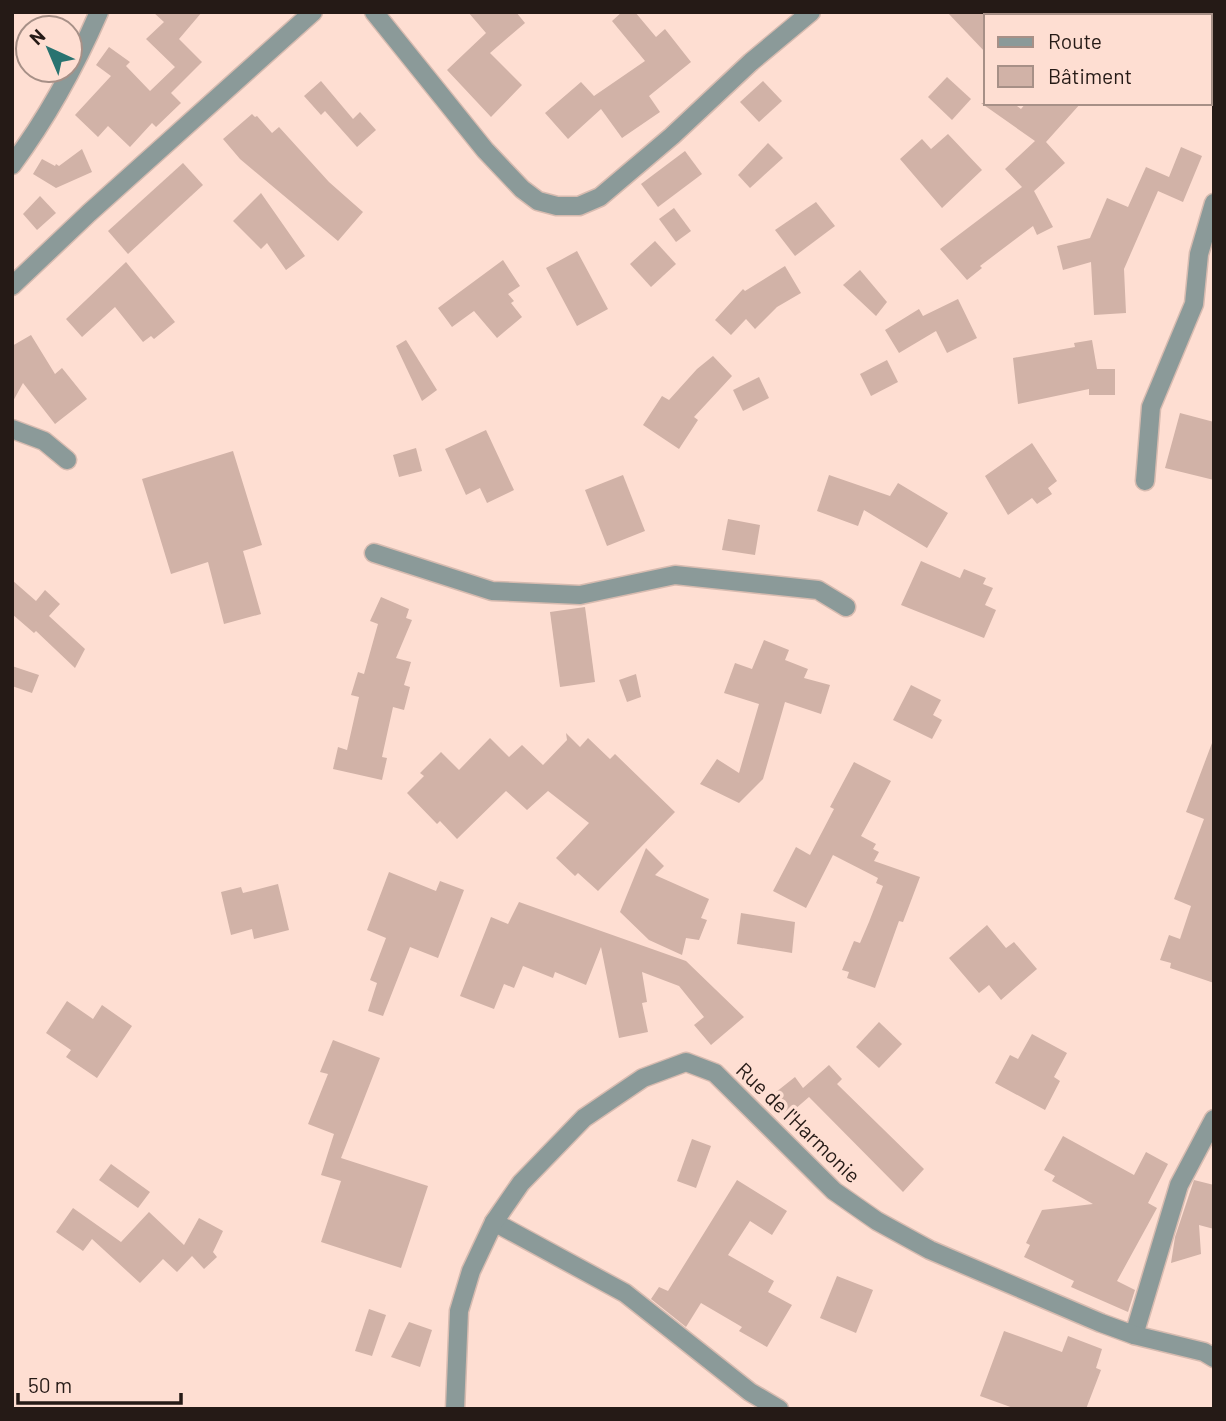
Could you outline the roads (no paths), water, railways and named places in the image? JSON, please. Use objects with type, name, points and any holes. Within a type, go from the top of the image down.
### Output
[{"type":"street","points":[[12,165],[29,143],[76,60],[99,12]]},
{"type":"street","points":[[12,286],[89,213],[313,12]]},
{"type":"street","points":[[374,12],[485,150],[538,201],[557,206],[579,206],[600,197],[811,12]]},
{"type":"street","points":[[1145,481],[1151,407],[1194,304],[1199,254],[1214,202]]},
{"type":"street","points":[[12,429],[44,441],[67,460]]},
{"type":"street","points":[[374,553],[492,591],[580,595],[675,575],[818,590],[846,607]]},
{"type":"street","name":"Rue de l'Harmonie","points":[[455,1409],[460,1311],[471,1271],[494,1222],[521,1183],[584,1118],[643,1078],[686,1062],[715,1073],[834,1191],[877,1221],[968,1267],[1134,1335],[1204,1352],[1214,1357]]},
{"type":"street","points":[[1134,1335],[1179,1185],[1214,1119]]},
{"type":"street","points":[[494,1222],[625,1293],[750,1392],[779,1409]]}]
